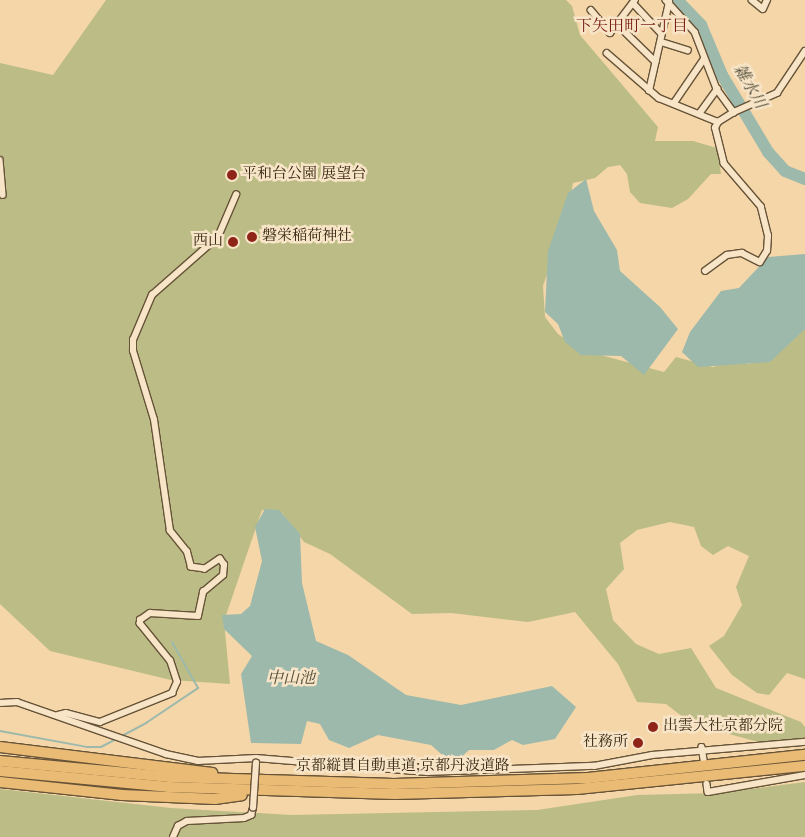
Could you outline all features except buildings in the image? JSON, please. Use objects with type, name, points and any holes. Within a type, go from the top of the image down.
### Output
[{"type":"highway","points":[[0,748],[217,774],[357,784]]},
{"type":"highway","name":"京都縦貫自動車道;京都丹波道路","points":[[0,761],[170,776],[357,784],[588,778],[805,756]]},
{"type":"highway","name":"京都縦貫自動車道;京都丹波道路","points":[[0,771],[169,787],[270,792],[395,794],[577,789],[805,766]]},
{"type":"highway","points":[[0,782],[122,795],[215,799],[270,792]]},
{"type":"street","points":[[752,0],[764,9],[766,0]]},
{"type":"street","points":[[591,10],[610,33],[634,1],[662,34]]},
{"type":"street","points":[[649,91],[668,1]]},
{"type":"street","points":[[668,1],[695,32],[717,89],[734,112]]},
{"type":"street","points":[[617,24],[656,62]]},
{"type":"street","points":[[660,42],[688,50]]},
{"type":"street","points":[[705,271],[727,255],[742,253],[760,262],[767,251],[768,236],[761,207],[724,164],[715,128],[718,122],[734,112],[777,93],[805,51]]},
{"type":"street","points":[[606,53],[649,91],[718,122]]},
{"type":"street","points":[[674,103],[704,59]]},
{"type":"street","points":[[699,114],[717,89]]},
{"type":"street","points":[[0,160],[3,195]]},
{"type":"street","points":[[56,715],[66,713],[100,722],[172,693],[177,678],[170,660],[140,624],[140,620],[150,613],[198,616],[202,592],[223,575],[224,565],[220,559],[205,569],[191,567],[187,552],[170,531],[154,420],[133,351],[133,340],[152,296],[218,237],[236,195]]},
{"type":"street","points":[[0,703],[17,702],[166,754],[198,761],[256,760],[319,766],[470,772],[594,766],[652,755],[702,749],[805,742]]},
{"type":"street","points":[[702,749],[704,760]]},
{"type":"street","points":[[173,837],[178,826],[186,821],[244,818],[251,815],[254,808],[256,760]]},
{"type":"street","points":[[707,784],[708,792],[805,775]]},
{"type":"green space","points":[[106,0],[566,0],[572,6],[580,35],[658,127],[655,141],[693,141],[717,148],[721,174],[711,174],[688,199],[672,208],[640,203],[630,192],[627,174],[620,165],[608,167],[595,178],[573,183],[567,217],[543,286],[545,317],[558,334],[582,350],[664,372],[676,357],[713,367],[729,361],[750,364],[805,327],[805,679],[787,673],[769,695],[757,693],[732,675],[709,646],[724,636],[742,605],[736,587],[749,556],[728,546],[713,555],[701,546],[694,527],[670,522],[637,530],[620,543],[624,569],[606,589],[613,620],[636,644],[659,654],[691,648],[716,688],[801,722],[805,727],[805,738],[766,744],[692,724],[666,704],[637,702],[618,664],[575,612],[528,622],[451,613],[412,614],[330,554],[304,542],[282,513],[262,510],[224,621],[230,684],[171,680],[50,651],[0,604],[0,63],[53,75]]},
{"type":"green space","points":[[805,782],[805,837],[0,837],[0,789],[171,808],[291,815],[537,810],[637,795],[719,793]]},
{"type":"water","points":[[586,179],[594,211],[617,250],[620,271],[660,307],[678,329],[644,375],[621,356],[581,355],[565,342],[558,324],[545,312],[548,251],[568,193]]},
{"type":"water","points":[[805,254],[805,329],[770,362],[698,367],[682,352],[690,332],[721,291],[739,288],[768,257]]},
{"type":"water","name":"中山池","points":[[265,509],[279,510],[300,534],[302,583],[316,641],[348,655],[406,695],[461,705],[552,686],[576,707],[555,739],[523,745],[512,740],[494,750],[469,750],[459,759],[448,760],[431,745],[378,735],[349,748],[329,740],[320,724],[307,721],[301,744],[251,743],[241,674],[252,656],[224,629],[222,615],[241,614],[250,606],[262,561],[255,527]]},
{"type":"waterway","name":"雑水川","points":[[677,0],[701,25],[722,75],[768,152],[785,171],[805,179]]},
{"type":"waterway","points":[[120,737],[146,723],[198,688],[172,642]]},
{"type":"waterway","points":[[0,731],[87,747],[101,747],[116,739]]},
{"type":"place","name":"平和台公園 展望台","points":[[232,175]]},
{"type":"place","name":"磐栄稲荷神社","points":[[252,237]]},
{"type":"place","name":"西山","points":[[233,242]]},
{"type":"place","name":"出雲大社京都分院","points":[[653,727]]},
{"type":"place","name":"社務所","points":[[638,743]]},
{"type":"district","name":"下矢田町一丁目","points":[[632,27]]}]
